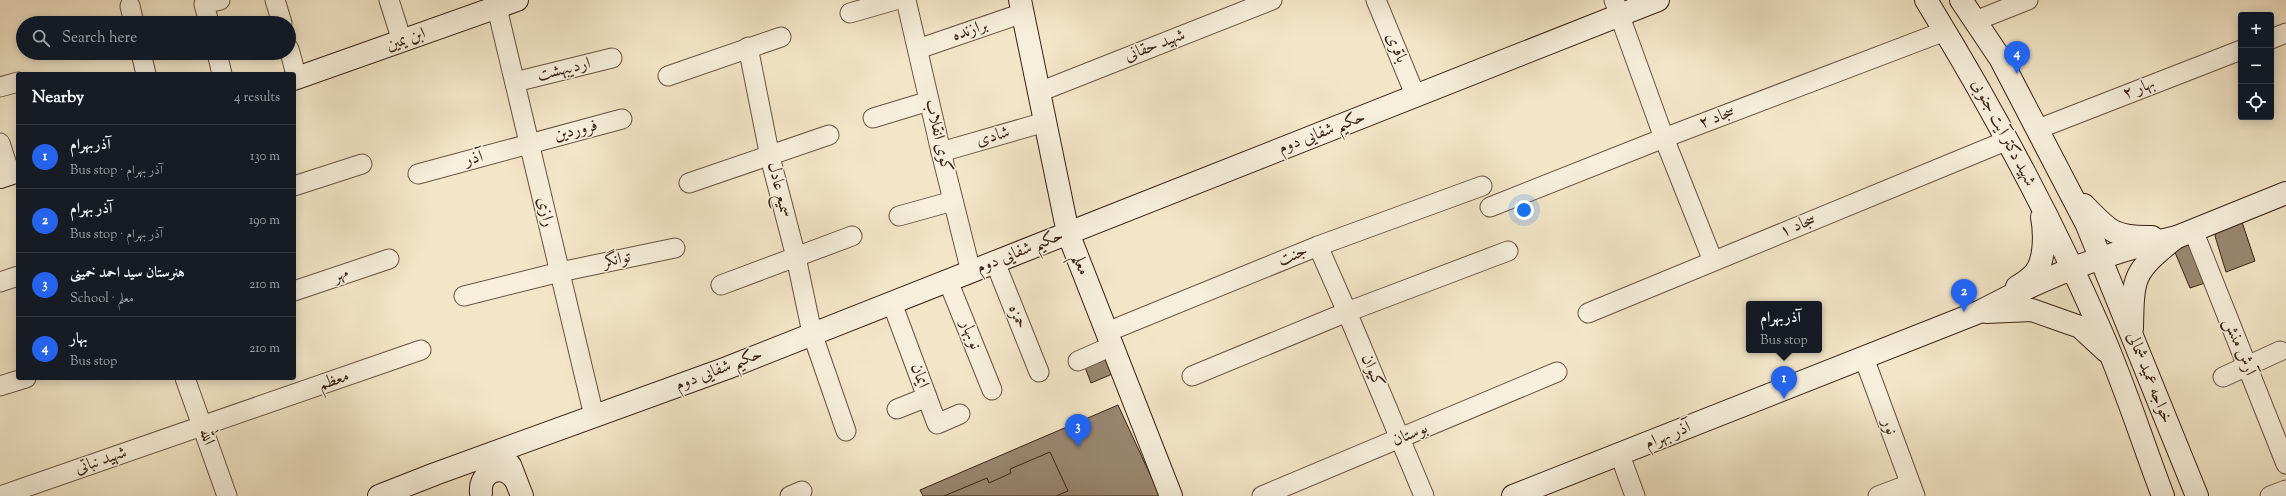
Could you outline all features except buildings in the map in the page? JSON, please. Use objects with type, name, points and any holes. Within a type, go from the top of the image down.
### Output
[{"type":"street","points":[[207,16],[204,4],[220,0]]},
{"type":"street","points":[[275,0],[280,16]]},
{"type":"street","points":[[389,0],[402,41]]},
{"type":"street","name":"ابن یمین","points":[[296,78],[402,41],[489,6],[517,0]]},
{"type":"street","points":[[850,13],[894,0]]},
{"type":"street","name":"کوی انقلاب","points":[[906,0],[941,152],[971,272]]},
{"type":"street","name":"شهید حقانی","points":[[1039,92],[1272,0]]},
{"type":"street","name":"باقری","points":[[1376,0],[1416,97]]},
{"type":"street","name":"حکیم شفایی دوم","points":[[379,496],[504,448],[727,368],[812,333],[1416,97],[1616,8],[1658,0]]},
{"type":"street","points":[[1922,0],[1941,25]]},
{"type":"street","name":"شهید دکتر آیت جنوبی","points":[[1926,0],[2008,140],[2075,276]]},
{"type":"street","name":"شهید دکتر آیت جنوبی","points":[[1961,0],[2000,58],[2038,128],[2087,225],[2103,265]]},
{"type":"street","points":[[1976,21],[2028,0]]},
{"type":"street","name":"رازی","points":[[489,6],[515,82],[594,416]]},
{"type":"street","name":"برازنده","points":[[918,49],[1022,7]]},
{"type":"street","name":"معلم","points":[[1022,7],[1068,233],[1171,496]]},
{"type":"street","points":[[1616,8],[1664,138],[1713,261]]},
{"type":"street","name":"سجاد ۲","points":[[1490,207],[1941,25]]},
{"type":"street","points":[[2274,38],[2286,33]]},
{"type":"street","points":[[668,76],[748,47],[781,37]]},
{"type":"street","name":"سمیع عادل","points":[[748,47],[770,156],[796,257],[812,333]]},
{"type":"street","name":"بهار ۲","points":[[2038,128],[2238,51]]},
{"type":"street","name":"اردیبهشت","points":[[515,82],[612,58]]},
{"type":"street","points":[[143,60],[146,72]]},
{"type":"street","points":[[218,60],[221,72]]},
{"type":"street","points":[[292,60],[295,72]]},
{"type":"street","points":[[0,87],[16,83]]},
{"type":"street","points":[[873,118],[929,101]]},
{"type":"street","name":"فروردین","points":[[529,143],[622,119]]},
{"type":"street","name":"شادی","points":[[941,152],[1045,122]]},
{"type":"street","points":[[689,184],[829,135]]},
{"type":"street","name":"سجاد ۱","points":[[1588,314],[2008,140]]},
{"type":"street","points":[[0,143],[9,174]]},
{"type":"street","name":"آذر","points":[[418,174],[529,143]]},
{"type":"street","points":[[296,185],[362,164]]},
{"type":"street","name":"جنت","points":[[1078,361],[1110,339],[1318,246],[1482,186]]},
{"type":"street","points":[[2070,191],[2106,229],[2130,238],[2185,234]]},
{"type":"street","points":[[1979,312],[2037,299],[2075,276],[2103,265],[2146,256],[2185,234],[2285,198]]},
{"type":"street","points":[[899,216],[953,201]]},
{"type":"street","points":[[1979,312],[2034,276],[2041,259],[2045,237],[2040,204]]},
{"type":"street","points":[[2132,336],[2135,280],[2152,256],[2185,234]]},
{"type":"street","name":"آرش منش","points":[[2185,234],[2247,366],[2286,464]]},
{"type":"street","points":[[721,285],[852,236]]},
{"type":"street","name":"کیوان","points":[[1318,246],[1424,496]]},
{"type":"street","name":"توانگر","points":[[464,296],[560,272],[675,248]]},
{"type":"street","points":[[1192,376],[1347,312],[1508,251]]},
{"type":"street","name":"مهر","points":[[296,291],[389,259]]},
{"type":"street","name":"حمزه","points":[[995,262],[1039,372]]},
{"type":"street","name":"خواجه عمید شمالی","points":[[2103,265],[2196,496]]},
{"type":"street","name":"خواجه عمید شمالی","points":[[2075,276],[2109,353],[2163,496]]},
{"type":"street","points":[[0,282],[16,277]]},
{"type":"street","name":"نوبهار","points":[[948,281],[992,390]]},
{"type":"street","name":"ایمان","points":[[892,303],[937,424],[960,414]]},
{"type":"street","points":[[1979,312],[2032,310],[2080,327],[2109,353]]},
{"type":"street","name":"آذر بهرام","points":[[1513,496],[1620,456],[1979,312]]},
{"type":"street","points":[[812,333],[846,431]]},
{"type":"street","name":"معظم","points":[[202,427],[421,350]]},
{"type":"street","points":[[2223,377],[2280,351]]},
{"type":"street","name":"نور","points":[[1864,358],[1912,490]]},
{"type":"street","name":"بوستان","points":[[1262,496],[1557,372]]},
{"type":"street","points":[[0,386],[20,380]]},
{"type":"street","name":"الله","points":[[186,380],[228,496]]},
{"type":"street","points":[[897,409],[927,397]]},
{"type":"street","name":"شهید نباتی","points":[[0,496],[202,427]]},
{"type":"street","points":[[504,448],[519,487]]},
{"type":"street","points":[[1620,456],[1635,496]]},
{"type":"street","points":[[466,463],[481,494]]},
{"type":"street","points":[[481,494],[482,481],[489,472],[495,470],[506,471],[519,487]]},
{"type":"street","points":[[1878,496],[1912,490]]},
{"type":"street","points":[[2270,496],[2286,490]]},
{"type":"place","name":"بهار","points":[[2017,74]]},
{"type":"place","name":"آذر بهرام","points":[[1964,312]]},
{"type":"place","name":"آذربهرام","points":[[1784,399]]},
{"type":"place","name":"هنرستان سید احمد خمینی","points":[[1078,447]]}]
